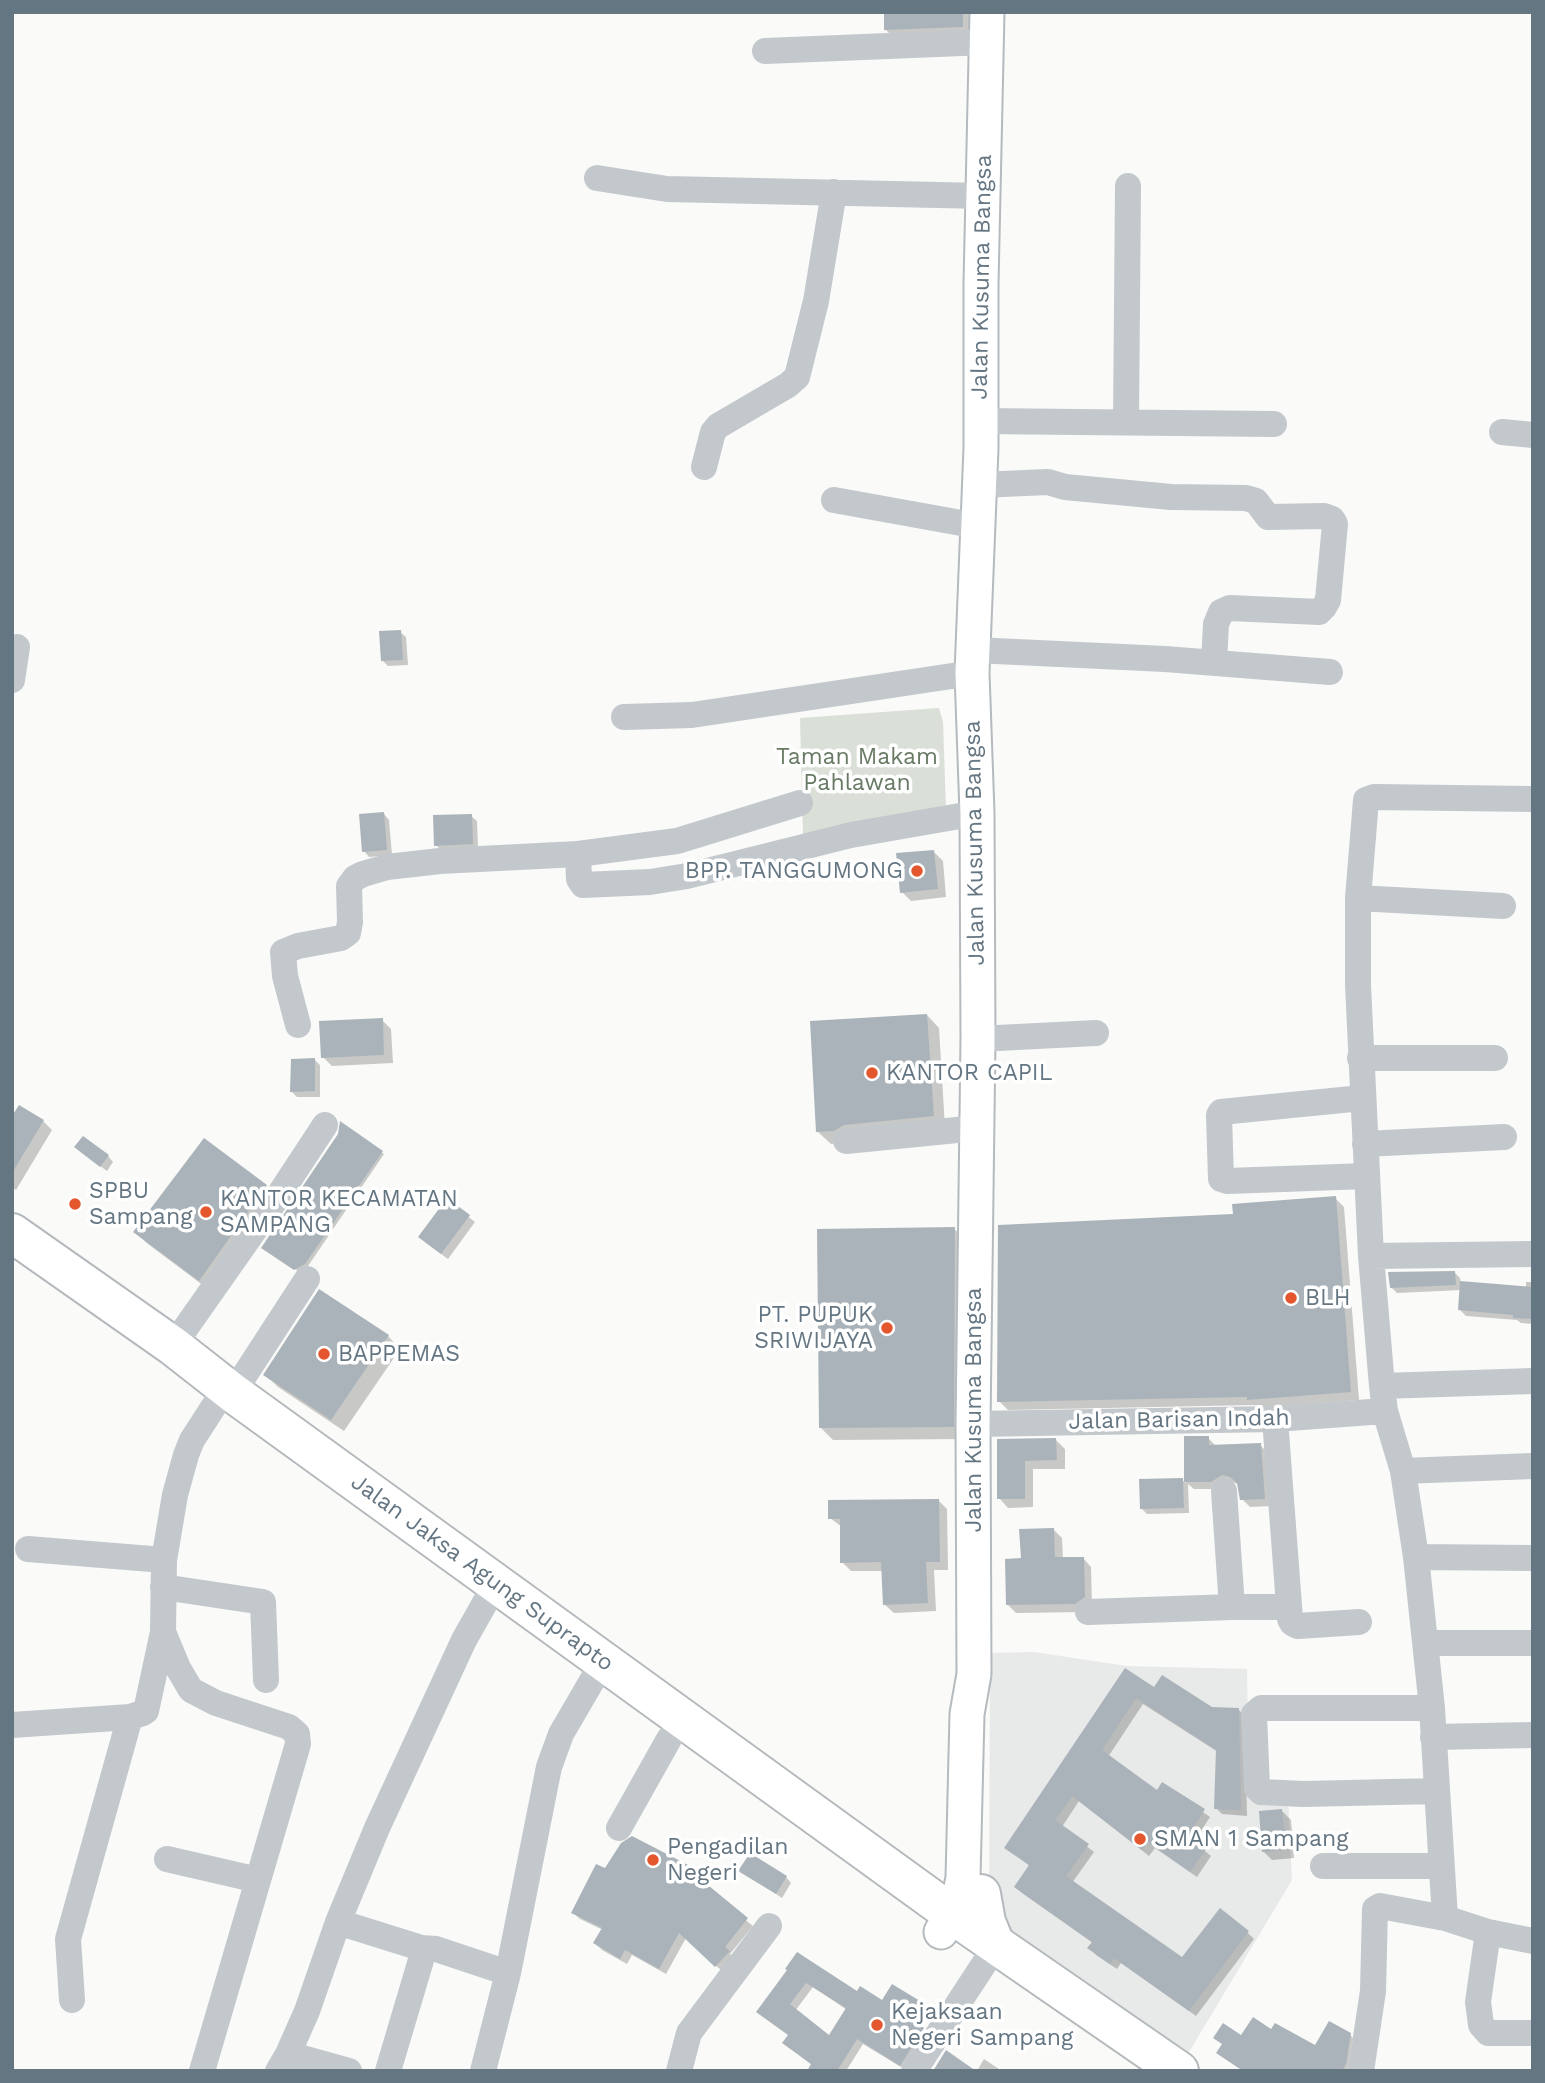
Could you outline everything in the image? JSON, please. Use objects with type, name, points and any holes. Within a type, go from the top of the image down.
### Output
[{"type":"highway","name":"Jalan Jaksa Agung Suprapto","points":[[12,1233],[173,1346],[223,1399],[486,1601],[599,1670],[669,1739],[963,1921]]},
{"type":"highway","name":"Jalan Jaksa Agung Suprapto","points":[[12,1257],[223,1399],[599,1670],[963,1921]]},
{"type":"highway","points":[[963,1921],[1177,2070]]},
{"type":"highway","points":[[963,1921],[1140,2071]]},
{"type":"main road","name":"Jalan Kusuma Bangsa","points":[[963,1921],[967,1714],[974,1674],[973,1424],[978,1040],[973,662],[980,485],[987,27]]},
{"type":"street","points":[[765,51],[987,27]]},
{"type":"street","points":[[597,178],[667,189],[983,196]]},
{"type":"street","points":[[1126,421],[1128,186]]},
{"type":"street","points":[[704,467],[713,432],[718,426],[797,377],[816,301],[834,192]]},
{"type":"street","points":[[980,421],[1274,424]]},
{"type":"street","points":[[1502,432],[1533,435]]},
{"type":"street","points":[[980,485],[1048,482],[1065,487],[1171,497],[1246,498],[1256,501],[1264,514],[1271,517],[1329,516],[1335,524],[1328,600],[1324,607],[1319,612],[1230,608],[1221,612],[1216,624],[1214,662]]},
{"type":"street","points":[[834,500],[978,526]]},
{"type":"street","points":[[12,680],[17,647]]},
{"type":"street","points":[[624,717],[692,715],[973,662],[1214,662],[1330,672]]},
{"type":"street","points":[[1444,1918],[1426,1643],[1403,1471],[1384,1399],[1371,1256],[1360,1058],[1358,898],[1365,804],[1370,797],[1533,799]]},
{"type":"street","points":[[298,1025],[285,976],[284,952],[298,946],[341,938],[348,933],[351,922],[349,886],[355,878],[387,867],[440,861],[578,854],[677,841],[800,803]]},
{"type":"street","points":[[578,854],[579,879],[583,885],[650,883],[851,835],[977,813]]},
{"type":"street","points":[[1358,898],[1503,906]]},
{"type":"street","points":[[978,1040],[1096,1033]]},
{"type":"street","points":[[1360,1058],[1495,1059]]},
{"type":"street","points":[[1362,1098],[1221,1111],[1221,1179],[1227,1181],[1367,1176]]},
{"type":"street","points":[[173,1346],[325,1125]]},
{"type":"street","points":[[846,1141],[976,1128]]},
{"type":"street","points":[[1365,1144],[1504,1137]]},
{"type":"street","points":[[1371,1256],[1533,1254]]},
{"type":"street","points":[[12,1725],[130,1717],[146,1711],[163,1632],[164,1560],[175,1496],[186,1455],[192,1440],[307,1279]]},
{"type":"street","name":"Jalan Barisan Indah","points":[[973,1424],[1275,1419],[1384,1399],[1533,1381]]},
{"type":"street","points":[[1275,1419],[1292,1623],[1298,1626],[1359,1622]]},
{"type":"street","points":[[1403,1471],[1533,1466]]},
{"type":"street","points":[[1224,1491],[1232,1607]]},
{"type":"street","points":[[28,1549],[164,1560]]},
{"type":"street","points":[[1416,1558],[1533,1558]]},
{"type":"street","points":[[163,1587],[263,1602],[266,1680]]},
{"type":"street","points":[[349,2071],[283,2062],[307,2011],[338,1922],[414,1746],[464,1640],[486,1601]]},
{"type":"street","points":[[1088,1612],[1289,1607]]},
{"type":"street","points":[[163,1632],[186,1684],[197,1695],[289,1727],[297,1734],[298,1744],[202,2071]]},
{"type":"street","points":[[1426,1643],[1533,1643]]},
{"type":"street","points":[[483,2071],[508,1973],[549,1767],[561,1734],[599,1670]]},
{"type":"street","points":[[1432,1708],[1261,1708],[1254,1714],[1257,1788],[1261,1792],[1303,1794],[1436,1791]]},
{"type":"street","points":[[72,2000],[68,1939],[130,1717]]},
{"type":"street","points":[[1433,1737],[1533,1735]]},
{"type":"street","points":[[619,1828],[669,1739]]},
{"type":"street","points":[[167,1860],[258,1880]]},
{"type":"street","points":[[1324,1866],[1440,1866]]},
{"type":"street","points":[[1361,2071],[1373,1991],[1375,1909],[1380,1906],[1444,1918],[1488,1932],[1533,1941]]},
{"type":"street","points":[[914,2071],[963,1921]]},
{"type":"street","points":[[338,1922],[421,1948],[436,1949],[508,1973]]},
{"type":"street","points":[[679,2071],[689,2033],[769,1926]]},
{"type":"street","points":[[1488,1932],[1478,2002],[1481,2025],[1488,2033],[1533,2033]]},
{"type":"street","points":[[387,2071],[421,1960],[421,1948]]},
{"type":"shaded area","name":"SMAN 1 Sampang","points":[[1034,1652],[1127,1666],[1247,1669],[1249,1795],[1288,1797],[1292,1880],[1183,2062],[989,1921],[990,1653]]},
{"type":"green space","name":"Taman Makam Pahlawan","points":[[939,708],[943,722],[946,811],[803,836],[800,718]]},
{"type":"building","points":[[884,12],[963,12],[963,27],[884,30]]},
{"type":"building","points":[[401,630],[403,660],[381,661],[379,631]]},
{"type":"building","points":[[384,812],[387,850],[362,852],[359,814]]},
{"type":"building","points":[[472,814],[473,844],[434,846],[433,815]]},
{"type":"building","name":"BPP. TANGGUMONG","points":[[934,850],[938,889],[900,893],[896,853]]},
{"type":"building","name":"KANTOR CAPIL","points":[[927,1014],[934,1116],[844,1125],[834,1131],[816,1132],[810,1021]]},
{"type":"building","points":[[383,1018],[384,1055],[321,1058],[319,1021]]},
{"type":"building","points":[[315,1058],[315,1091],[290,1092],[291,1059]]},
{"type":"building","points":[[19,1105],[44,1120],[12,1173],[12,1116]]},
{"type":"building","points":[[340,1121],[383,1151],[305,1264],[294,1270],[261,1248],[338,1134]]},
{"type":"building","points":[[83,1136],[109,1155],[100,1167],[74,1147]]},
{"type":"building","name":"KANTOR KECAMATAN SAMPANG","points":[[204,1138],[267,1185],[199,1281],[133,1232]]},
{"type":"building","points":[[1336,1196],[1351,1392],[1247,1400],[1247,1397],[997,1402],[998,1225],[1233,1214],[1232,1204]]},
{"type":"building","points":[[447,1198],[470,1215],[441,1254],[418,1237]]},
{"type":"building","name":"PT. PUPUK SRIWIJAYA","points":[[955,1227],[954,1427],[819,1428],[817,1229]]},
{"type":"building","points":[[1455,1271],[1456,1285],[1390,1288],[1388,1272]]},
{"type":"building","points":[[1460,1281],[1533,1287],[1533,1319],[1458,1310]]},
{"type":"building","name":"BAPPEMAS","points":[[319,1289],[389,1335],[331,1420],[263,1375]]},
{"type":"building","points":[[1184,1436],[1209,1436],[1209,1445],[1261,1443],[1265,1499],[1240,1500],[1237,1483],[1222,1475],[1211,1482],[1184,1482]]},
{"type":"building","points":[[1056,1438],[1057,1460],[1025,1461],[1025,1499],[997,1499],[997,1439]]},
{"type":"building","points":[[1183,1478],[1184,1508],[1140,1509],[1139,1479]]},
{"type":"building","points":[[939,1499],[940,1562],[926,1562],[928,1603],[883,1605],[881,1562],[840,1563],[840,1519],[828,1519],[828,1500]]},
{"type":"building","points":[[1054,1528],[1055,1557],[1084,1557],[1085,1597],[1075,1604],[1006,1605],[1005,1559],[1021,1558],[1019,1529]]},
{"type":"building","points":[[1125,1668],[1154,1687],[1162,1675],[1212,1707],[1239,1708],[1241,1810],[1214,1809],[1216,1750],[1136,1698],[1102,1750],[1157,1790],[1162,1782],[1205,1809],[1188,1836],[1206,1849],[1190,1872],[1148,1842],[1142,1850],[1072,1796],[1055,1820],[1089,1844],[1066,1876],[1182,1957],[1220,1908],[1249,1931],[1189,2011],[1114,1958],[1110,1964],[1087,1948],[1092,1942],[1014,1887],[1029,1865],[1004,1848]]},
{"type":"building","points":[[1282,1809],[1286,1850],[1262,1852],[1259,1811]]},
{"type":"building","points":[[632,1836],[692,1867],[688,1873],[703,1881],[748,1918],[725,1947],[730,1951],[715,1967],[679,1933],[659,1969],[625,1950],[620,1959],[593,1943],[602,1928],[571,1913],[596,1864],[605,1868],[621,1843]]},
{"type":"building","points":[[750,1853],[787,1876],[776,1894],[738,1871]]},
{"type":"building","points":[[797,1952],[857,1991],[860,1986],[882,2000],[892,1984],[920,2001],[909,2018],[924,2028],[900,2066],[857,2039],[837,2071],[807,2071],[811,2064],[782,2043],[788,2035],[756,2012],[787,1970],[785,1969]],"holes":[[[806,1983],[846,2008],[829,2035],[790,2004]]]},
{"type":"building","points":[[1253,2017],[1271,2029],[1275,2023],[1315,2045],[1329,2021],[1351,2033],[1346,2064],[1342,2071],[1243,2071],[1216,2053],[1222,2044],[1213,2038],[1223,2023],[1241,2035]]},
{"type":"building","points":[[946,2050],[976,2071],[933,2071]]},
{"type":"place","name":"BPP. TANGGUMONG","points":[[917,871]]},
{"type":"place","name":"KANTOR CAPIL","points":[[872,1073]]},
{"type":"place","name":"SPBU Sampang","points":[[75,1204]]},
{"type":"place","name":"KANTOR KECAMATAN SAMPANG","points":[[206,1212]]},
{"type":"place","name":"BLH","points":[[1291,1298]]},
{"type":"place","name":"PT. PUPUK SRIWIJAYA","points":[[887,1328]]},
{"type":"place","name":"BAPPEMAS","points":[[324,1354]]},
{"type":"place","name":"SMAN 1 Sampang","points":[[1140,1839]]},
{"type":"place","name":"Pengadilan Negeri","points":[[653,1860]]},
{"type":"place","name":"Kejaksaan Negeri Sampang","points":[[877,2025]]}]
